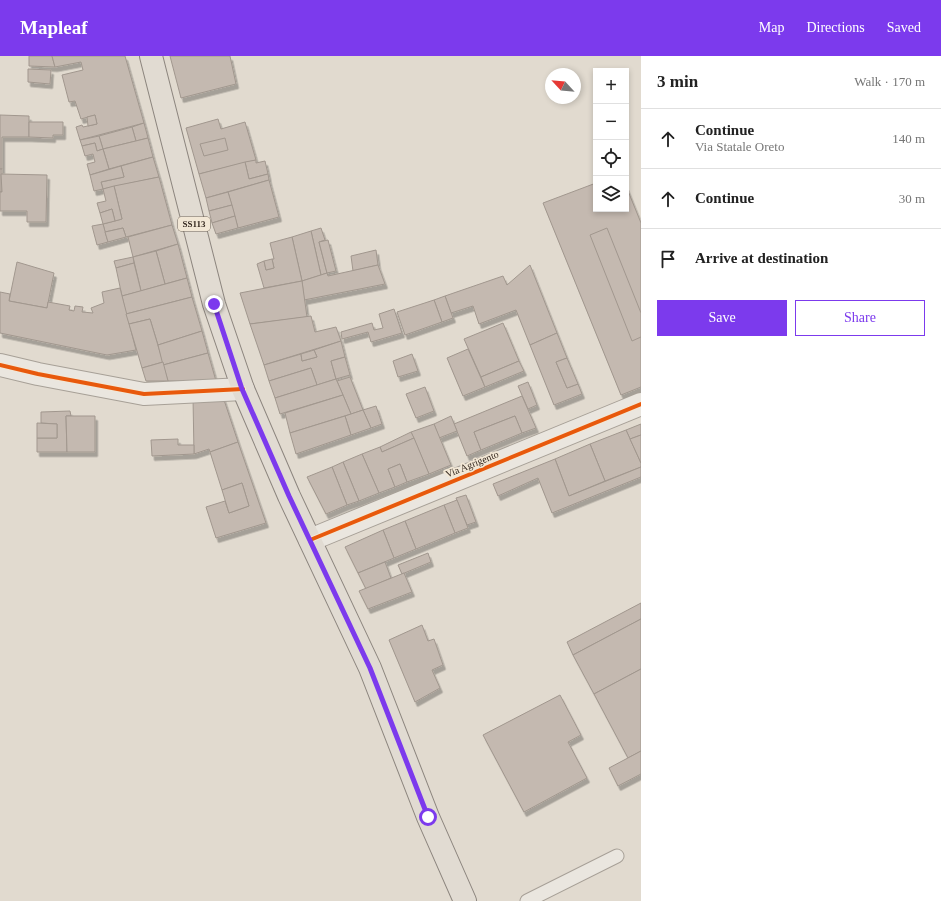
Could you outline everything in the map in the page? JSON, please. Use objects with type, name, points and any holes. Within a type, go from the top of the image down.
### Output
[{"type":"main road","name":"SS113","points":[[151,56],[214,304],[242,389]]},
{"type":"main road","points":[[242,389],[289,496],[370,668],[428,817],[465,901]]},
{"type":"street","points":[[0,365],[38,374],[144,394],[242,389]]},
{"type":"street","name":"Via Agrigento","points":[[310,540],[641,404]]},
{"type":"lane","points":[[527,901],[617,856]]},
{"type":"building","points":[[29,56],[52,56],[55,67],[29,66]]},
{"type":"building","points":[[52,56],[125,56],[144,123],[80,140],[76,127],[97,124],[95,115],[81,119],[75,101],[69,102],[62,75],[83,70],[81,62],[55,67]]},
{"type":"building","points":[[170,56],[230,56],[236,84],[181,98]]},
{"type":"building","points":[[28,69],[51,70],[50,84],[28,82]]},
{"type":"building","points":[[0,115],[29,116],[29,137],[2,137],[2,169],[0,169]]},
{"type":"building","points":[[95,115],[97,124],[88,126],[87,117]]},
{"type":"building","points":[[218,119],[221,129],[245,122],[256,160],[199,174],[186,128]]},
{"type":"building","points":[[29,122],[63,122],[63,135],[53,135],[53,138],[29,137]]},
{"type":"building","points":[[144,123],[148,138],[136,141],[132,127]]},
{"type":"building","points":[[132,127],[136,141],[103,149],[99,136]]},
{"type":"building","points":[[99,136],[103,149],[97,151],[95,143],[82,146],[80,140]]},
{"type":"building","points":[[148,138],[153,157],[109,169],[103,149]]},
{"type":"building","points":[[225,138],[228,150],[204,156],[200,144]]},
{"type":"building","points":[[95,143],[97,151],[103,149],[109,169],[90,175],[87,164],[95,162],[93,154],[85,156],[82,146]]},
{"type":"building","points":[[153,157],[159,177],[103,189],[101,182],[124,177],[121,166]]},
{"type":"building","points":[[256,160],[256,163],[265,161],[268,174],[249,179],[245,162]]},
{"type":"building","points":[[245,162],[249,179],[268,174],[269,180],[206,198],[199,174]]},
{"type":"building","points":[[121,166],[124,177],[101,182],[103,189],[94,191],[90,175]]},
{"type":"building","points":[[0,169],[2,169],[2,192],[0,192]]},
{"type":"building","points":[[1,174],[47,175],[46,222],[27,222],[27,211],[0,211],[0,192],[2,192]]},
{"type":"building","points":[[159,177],[172,225],[126,237],[123,228],[105,232],[103,224],[122,219],[114,186]]},
{"type":"building","points":[[269,180],[279,217],[238,228],[228,192]]},
{"type":"building","points":[[593,184],[593,212],[629,212],[629,193],[641,223],[641,387],[621,395],[543,203]]},
{"type":"building","points":[[114,186],[122,219],[115,221],[112,209],[100,213],[97,203],[106,201],[103,189]]},
{"type":"building","points":[[228,192],[232,205],[209,211],[206,198]]},
{"type":"building","points":[[232,205],[235,216],[212,223],[209,211]]},
{"type":"building","points":[[112,209],[115,221],[103,224],[100,213]]},
{"type":"building","points":[[235,216],[238,228],[216,234],[212,223]]},
{"type":"building","points":[[103,224],[108,242],[97,245],[92,226]]},
{"type":"building","points":[[172,225],[178,244],[133,257],[128,237]]},
{"type":"building","points":[[123,228],[126,237],[108,242],[105,232]]},
{"type":"building","points":[[321,228],[325,240],[319,242],[327,273],[321,275],[311,231]]},
{"type":"building","points":[[607,228],[641,313],[641,337],[632,341],[590,235]]},
{"type":"building","points":[[311,231],[321,275],[302,281],[292,237]]},
{"type":"building","points":[[292,237],[302,281],[264,288],[257,264],[264,261],[266,270],[274,268],[272,259],[274,259],[270,243]]},
{"type":"building","points":[[328,240],[336,271],[327,273],[319,242]]},
{"type":"building","points":[[178,244],[187,278],[165,284],[156,251]]},
{"type":"building","points":[[376,250],[378,265],[353,271],[351,256]]},
{"type":"building","points":[[156,251],[165,284],[141,291],[133,257]]},
{"type":"building","points":[[133,257],[134,263],[116,268],[114,261]]},
{"type":"building","points":[[272,259],[274,268],[266,270],[264,261]]},
{"type":"building","points":[[17,262],[54,273],[47,308],[9,301]]},
{"type":"building","points":[[134,263],[141,291],[122,296],[116,268]]},
{"type":"building","points":[[378,265],[385,284],[304,300],[302,281],[327,273],[328,276]]},
{"type":"building","points":[[530,265],[557,333],[530,345],[516,310],[479,324],[473,306],[451,313],[445,296],[503,276],[507,285]]},
{"type":"building","points":[[187,278],[192,297],[126,314],[122,296]]},
{"type":"building","points":[[302,281],[307,317],[250,324],[240,293]]},
{"type":"building","points":[[120,288],[136,350],[107,355],[0,333],[0,292],[10,294],[9,301],[47,308],[48,302],[70,306],[69,310],[74,311],[75,306],[83,307],[82,312],[93,313],[91,308],[104,303],[102,292]]},
{"type":"building","points":[[445,296],[453,318],[442,322],[434,300]]},
{"type":"building","points":[[192,297],[202,331],[158,345],[150,319],[129,324],[126,314]]},
{"type":"building","points":[[434,300],[442,322],[405,335],[397,312]]},
{"type":"building","points":[[394,309],[402,333],[371,342],[368,332],[342,339],[341,332],[372,323],[374,330],[383,328],[379,314]]},
{"type":"building","points":[[311,316],[315,332],[336,327],[341,341],[264,365],[250,324]]},
{"type":"building","points":[[150,319],[163,362],[142,368],[129,324]]},
{"type":"building","points":[[503,323],[519,361],[481,377],[464,339]]},
{"type":"building","points":[[202,331],[208,353],[163,365],[158,345]]},
{"type":"building","points":[[557,333],[567,358],[556,362],[567,388],[578,384],[582,394],[554,405],[530,345]]},
{"type":"building","points":[[341,341],[345,357],[331,361],[336,379],[317,385],[311,368],[269,381],[264,365],[301,354],[302,361],[317,357],[314,350]]},
{"type":"building","points":[[468,349],[485,387],[463,396],[447,358]]},
{"type":"building","points":[[314,350],[317,357],[302,361],[301,354]]},
{"type":"building","points":[[208,353],[216,381],[168,381],[163,365]]},
{"type":"building","points":[[412,354],[418,371],[398,377],[393,361]]},
{"type":"building","points":[[345,357],[350,375],[336,379],[331,361]]},
{"type":"building","points":[[567,358],[578,384],[567,388],[556,362]]},
{"type":"building","points":[[519,361],[524,371],[485,387],[481,377]]},
{"type":"building","points":[[163,362],[168,381],[146,381],[142,368]]},
{"type":"building","points":[[311,368],[317,385],[275,398],[269,381]]},
{"type":"building","points":[[350,377],[363,410],[351,414],[337,381]]},
{"type":"building","points":[[336,379],[343,395],[280,414],[275,398]]},
{"type":"building","points":[[528,382],[537,405],[528,409],[518,386]]},
{"type":"building","points":[[425,387],[434,411],[416,418],[406,394]]},
{"type":"building","points":[[343,395],[351,414],[290,433],[285,413]]},
{"type":"building","points":[[522,396],[536,428],[522,433],[515,416],[474,432],[481,450],[467,456],[454,424]]},
{"type":"building","points":[[223,397],[238,442],[210,452],[209,449],[194,454],[193,398]]},
{"type":"building","points":[[376,406],[382,424],[371,428],[363,410]]},
{"type":"building","points":[[363,410],[371,428],[351,435],[345,416]]},
{"type":"building","points":[[70,411],[71,416],[66,416],[67,452],[37,452],[37,438],[57,438],[57,424],[41,423],[41,412]]},
{"type":"building","points":[[66,416],[95,416],[95,452],[67,452]]},
{"type":"building","points":[[345,416],[351,435],[296,454],[290,433]]},
{"type":"building","points":[[451,416],[457,431],[439,438],[434,424]]},
{"type":"building","points":[[515,416],[522,433],[481,450],[474,432]]},
{"type":"building","points":[[37,423],[57,424],[57,438],[37,438]]},
{"type":"building","points":[[434,424],[451,465],[429,474],[411,432]]},
{"type":"building","points":[[641,424],[641,435],[630,439],[626,430]]},
{"type":"building","points":[[626,430],[641,463],[641,467],[605,481],[590,444]]},
{"type":"building","points":[[411,432],[414,438],[382,452],[380,447]]},
{"type":"building","points":[[641,435],[641,463],[630,439]]},
{"type":"building","points":[[414,438],[429,474],[407,482],[400,464],[388,469],[395,487],[379,493],[362,454],[380,447],[382,452]]},
{"type":"building","points":[[178,439],[178,445],[194,445],[194,454],[152,456],[151,440]]},
{"type":"building","points":[[238,442],[266,523],[216,538],[206,507],[225,501],[229,513],[249,506],[242,483],[222,490],[210,452]]},
{"type":"building","points":[[590,444],[605,481],[569,496],[555,459]]},
{"type":"building","points":[[362,454],[379,493],[359,501],[343,462]]},
{"type":"building","points":[[555,459],[569,496],[641,467],[641,477],[552,513],[538,478],[498,496],[493,484]]},
{"type":"building","points":[[343,462],[359,501],[347,505],[332,467]]},
{"type":"building","points":[[400,464],[407,482],[395,487],[388,469]]},
{"type":"building","points":[[332,467],[347,505],[326,514],[307,477]]},
{"type":"building","points":[[242,483],[249,506],[229,513],[222,490]]},
{"type":"building","points":[[466,495],[476,522],[467,525],[456,498]]},
{"type":"building","points":[[457,500],[468,528],[455,533],[444,505]]},
{"type":"building","points":[[444,505],[455,533],[416,549],[405,521]]},
{"type":"building","points":[[405,521],[416,549],[394,558],[383,530]]},
{"type":"building","points":[[383,530],[394,558],[358,573],[345,547]]},
{"type":"building","points":[[428,553],[431,562],[402,574],[398,565]]},
{"type":"building","points":[[385,562],[391,578],[366,589],[358,573]]},
{"type":"building","points":[[404,573],[412,592],[368,609],[359,591]]},
{"type":"building","points":[[641,603],[641,619],[573,655],[567,642]]},
{"type":"building","points":[[641,619],[641,669],[594,694],[573,655]]},
{"type":"building","points":[[422,625],[428,641],[434,639],[443,665],[432,670],[440,688],[415,702],[389,640]]},
{"type":"building","points":[[641,669],[641,751],[628,758],[594,694]]},
{"type":"building","points":[[560,695],[581,735],[568,742],[587,778],[524,812],[483,735]]},
{"type":"building","points":[[641,751],[641,774],[618,786],[609,768]]},
{"type":"cycle path","points":[[0,365],[38,374],[144,394],[243,389]]},
{"type":"cycle path","points":[[310,540],[641,404]]},
{"type":"route","points":[[214,304],[242,389],[289,496],[370,668],[428,817]]}]
